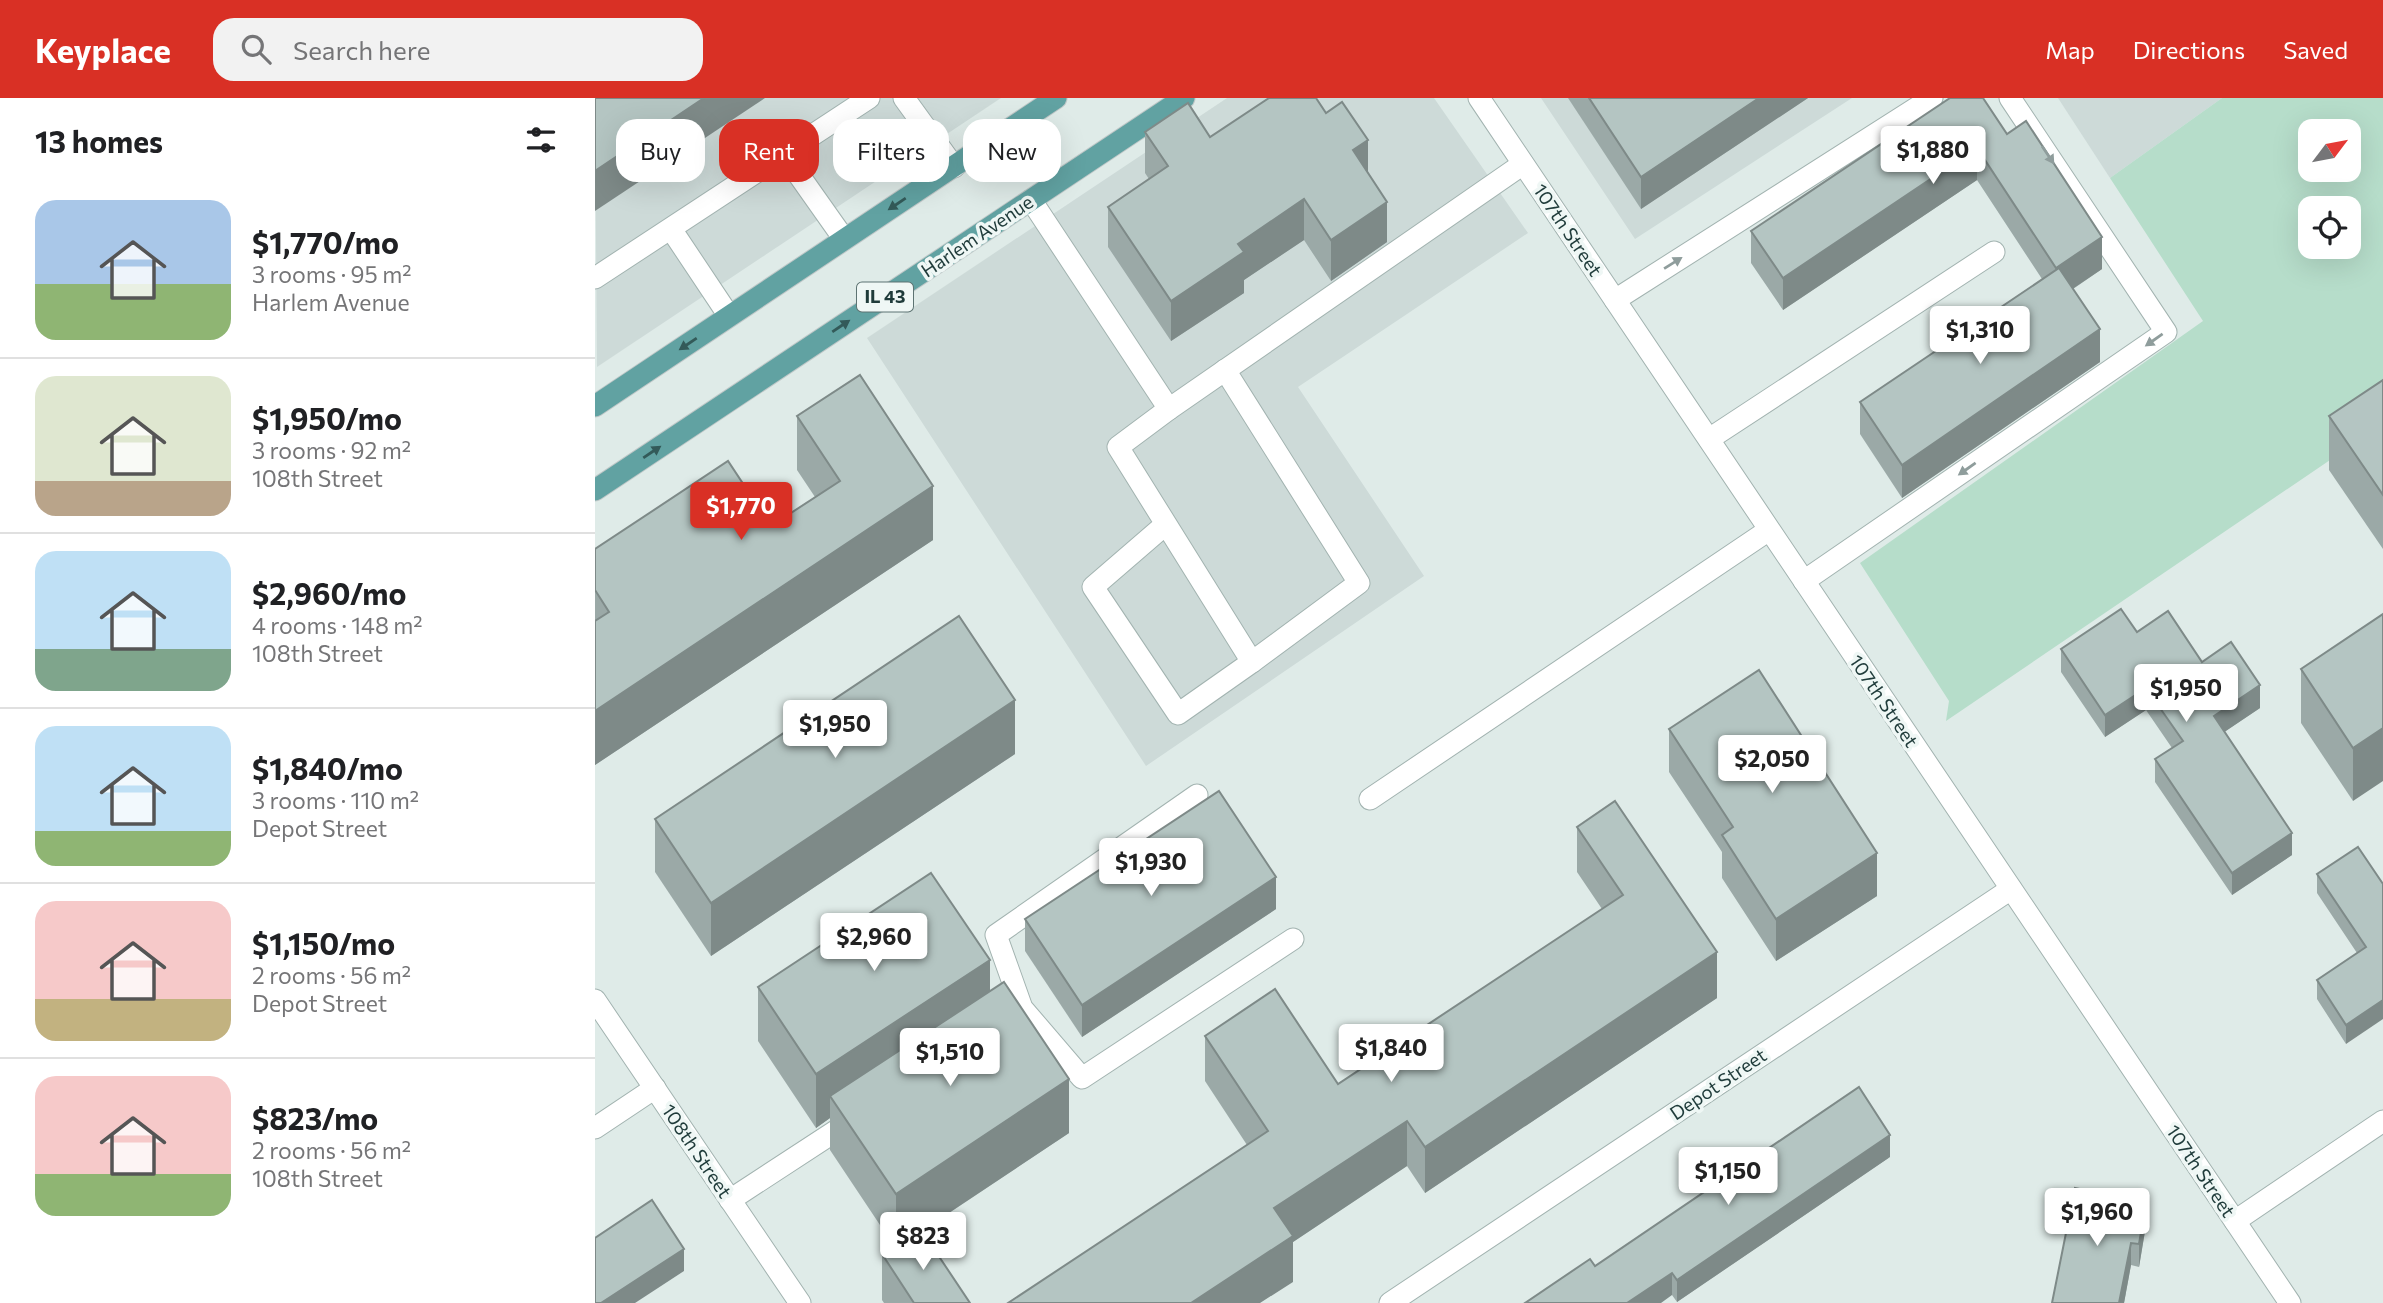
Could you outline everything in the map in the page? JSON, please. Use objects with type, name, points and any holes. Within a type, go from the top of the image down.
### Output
[{"type":"main road","points":[[597,401],[1056,98]]},
{"type":"main road","name":"Harlem Avenue","points":[[595,490],[1184,98]]},
{"type":"street","points":[[819,131],[869,98]]},
{"type":"street","points":[[904,98],[954,167]]},
{"type":"street","name":"107th Street","points":[[1479,98],[2290,1303]]},
{"type":"street","points":[[1615,300],[1932,98]]},
{"type":"street","points":[[1804,582],[2166,332],[2010,98]]},
{"type":"street","points":[[1252,662],[1118,447],[1523,164]]},
{"type":"street","points":[[595,278],[742,182]]},
{"type":"street","points":[[804,182],[844,239]]},
{"type":"street","points":[[1031,200],[1169,409]]},
{"type":"street","points":[[671,229],[729,316]]},
{"type":"street","points":[[1709,439],[1994,252]]},
{"type":"street","points":[[1166,524],[1093,587],[1178,714],[1359,583],[1225,370]]},
{"type":"street","points":[[1370,799],[1769,530]]},
{"type":"street","points":[[1196,795],[996,935],[1022,1008],[1083,1078],[1293,939]]},
{"type":"street","name":"Depot Street","points":[[1390,1303],[2011,889]]},
{"type":"street","name":"108th Street","points":[[595,1000],[800,1303]]},
{"type":"street","points":[[999,1024],[1022,1008]]},
{"type":"street","points":[[595,1128],[655,1088]]},
{"type":"street","points":[[730,1200],[870,1108]]},
{"type":"street","points":[[2235,1221],[2383,1121]]},
{"type":"shaded area","points":[[617,98],[1001,98],[969,119],[963,119],[963,123],[949,133],[949,119],[833,119],[833,182],[875,182],[597,367],[595,113]]},
{"type":"shaded area","points":[[1227,98],[1434,98],[1528,233],[1298,387],[1424,576],[1146,766],[867,338]]},
{"type":"shaded area","points":[[1541,98],[1852,98],[1635,239]]},
{"type":"shaded area","points":[[2058,98],[2222,98],[2110,178]]},
{"type":"green space","points":[[2222,98],[2383,98],[2383,424],[1946,721],[1949,701],[1860,563],[2203,321],[2110,178]]},
{"type":"building","points":[[595,98],[704,98],[673,119],[616,119],[616,157],[595,171]]},
{"type":"building","points":[[1269,98],[1316,98],[1326,113],[1342,102],[1368,140],[1353,150],[1387,202],[1331,240],[1304,199],[1238,244],[1244,252],[1171,301],[1108,207],[1168,166],[1145,132],[1188,103],[1210,137]]},
{"type":"building","points":[[1589,98],[1759,98],[1641,177]]},
{"type":"building","points":[[1950,98],[1983,98],[2007,134],[2026,121],[2102,237],[2056,268],[1977,148],[1783,278],[1751,231]]},
{"type":"building","points":[[2059,268],[2100,329],[1902,465],[1860,402]]},
{"type":"building","points":[[860,375],[933,486],[595,711],[595,621],[609,612],[595,590],[595,549],[728,461],[771,526],[840,481],[797,416]]},
{"type":"building","points":[[2383,380],[2383,495],[2329,416]]},
{"type":"building","points":[[2121,609],[2137,632],[2168,611],[2202,662],[2231,642],[2260,685],[2214,716],[2292,833],[2232,873],[2155,759],[2183,741],[2146,688],[2105,715],[2061,649]]},
{"type":"building","points":[[2383,614],[2383,728],[2353,748],[2301,669]]},
{"type":"building","points":[[959,616],[1015,700],[711,903],[655,819]]},
{"type":"building","points":[[1759,670],[1877,853],[1776,919],[1722,835],[1733,827],[1669,729]]},
{"type":"building","points":[[1219,791],[1276,877],[1082,1005],[1025,919]]},
{"type":"building","points":[[1615,801],[1717,952],[1425,1147],[1407,1121],[1274,1208],[1293,1236],[1191,1303],[1008,1303],[1268,1131],[1205,1036],[1275,989],[1338,1084],[1623,895],[1577,827]]},
{"type":"building","points":[[2358,847],[2383,884],[2383,1000],[2346,1025],[2317,980],[2366,947],[2317,874]]},
{"type":"building","points":[[931,873],[990,960],[816,1074],[758,987]]},
{"type":"building","points":[[1004,982],[1069,1079],[896,1194],[830,1096]]},
{"type":"building","points":[[1859,1087],[1890,1135],[1677,1280],[1672,1273],[1627,1303],[1525,1303],[1590,1259],[1595,1266]]},
{"type":"building","points":[[2075,1188],[2146,1203],[2139,1244],[2131,1243],[2119,1303],[2052,1303]]},
{"type":"building","points":[[652,1200],[684,1249],[601,1303],[595,1303],[595,1238]]},
{"type":"building","points":[[920,1228],[970,1303],[914,1303],[882,1254]]}]
